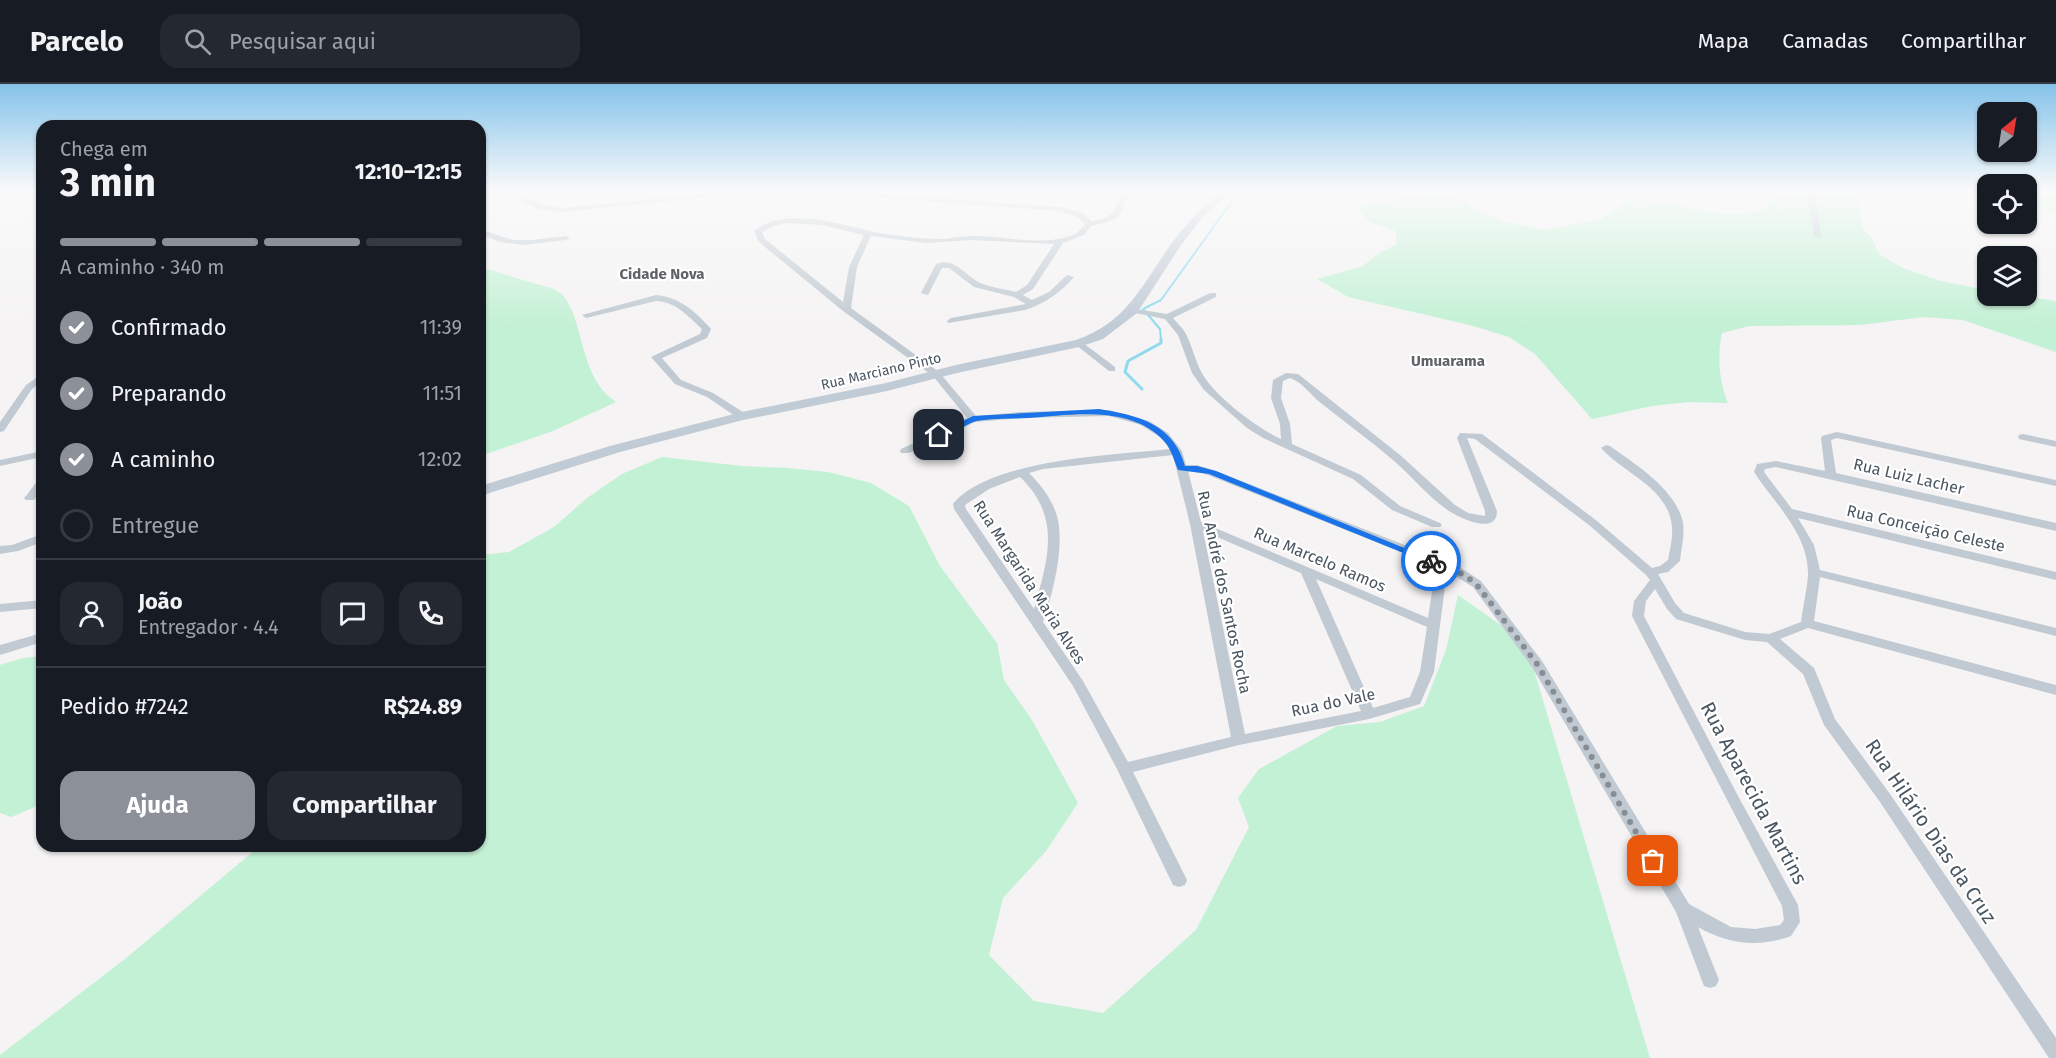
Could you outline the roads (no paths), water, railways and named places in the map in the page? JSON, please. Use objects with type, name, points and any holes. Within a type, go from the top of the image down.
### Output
[{"type":"street","points":[[492,235],[511,243],[532,243],[566,238]]},
{"type":"street","points":[[760,235],[762,240],[846,309],[936,374],[973,418]]},
{"type":"street","points":[[846,309],[847,291],[853,267],[868,235]]},
{"type":"street","points":[[879,235],[927,241],[972,238],[1060,242],[1077,235]]},
{"type":"street","name":"Rua Marciano Pinto","points":[[486,489],[615,449],[742,416],[1079,344],[1111,328],[1135,311],[1183,235]]},
{"type":"street","points":[[1017,295],[1030,287],[1060,242]]},
{"type":"street","points":[[925,293],[939,266],[944,264],[952,266],[977,285],[1017,295],[1033,303]]},
{"type":"street","points":[[951,321],[1025,307],[1052,294],[1070,277]]},
{"type":"street","points":[[1135,311],[1168,317],[1214,295]]},
{"type":"street","points":[[586,315],[656,298],[667,298],[678,302],[707,329],[704,336],[656,357],[678,382],[710,395],[742,416]]},
{"type":"street","points":[[1168,317],[1182,334],[1197,373],[1207,388],[1251,426],[1358,477],[1396,508],[1436,525]]},
{"type":"street","points":[[1079,344],[1112,369]]},
{"type":"street","points":[[1287,445],[1285,424],[1276,398],[1278,380],[1287,375],[1298,377],[1320,398],[1398,458],[1435,494],[1467,516],[1481,521],[1489,520],[1491,511],[1462,438],[1464,435],[1478,435],[1593,523],[1653,576],[1673,609],[1680,615],[1745,636],[1770,638],[1807,624],[2056,690]]},
{"type":"street","points":[[0,429],[29,387],[36,382]]},
{"type":"street","points":[[905,451],[973,418],[1072,412],[1122,415],[1155,428],[1177,452]]},
{"type":"street","points":[[1831,475],[1826,438],[1837,435],[2056,483]]},
{"type":"street","points":[[2023,436],[2056,444]]},
{"type":"street","points":[[1606,448],[1652,485],[1674,513],[1677,532],[1674,561],[1653,576]]},
{"type":"street","name":"Rua André dos Santos Rocha","points":[[1177,452],[1196,524],[1239,740]]},
{"type":"street","name":"Rua Margarida Maria Alves","points":[[1177,452],[1065,462],[1021,472],[966,496],[959,504],[960,509],[1078,684],[1124,769],[1179,880]]},
{"type":"street","points":[[0,463],[36,455]]},
{"type":"street","name":"Rua Luiz Lacher","points":[[1789,513],[1759,472],[1761,466],[1776,464],[1831,475],[2056,526]]},
{"type":"street","name":"Rua Aparecida Martins","points":[[1181,468],[1197,468],[1212,472],[1442,565],[1467,576],[1477,585],[1537,664],[1683,909],[1710,980]]},
{"type":"street","points":[[1021,472],[1042,494],[1053,520],[1049,566],[1037,621]]},
{"type":"street","points":[[30,498],[36,490]]},
{"type":"street","points":[[1789,513],[1806,542],[1814,572],[1807,624]]},
{"type":"street","name":"Rua Conceiçāo Celeste","points":[[1789,513],[2056,576]]},
{"type":"street","name":"Rua Marcelo Ramos","points":[[1196,524],[1432,624]]},
{"type":"street","points":[[0,550],[36,540]]},
{"type":"street","name":"Rua do Vale","points":[[1124,769],[1239,740],[1369,714],[1412,701],[1419,695],[1427,672],[1442,565]]},
{"type":"street","points":[[1306,571],[1369,714]]},
{"type":"street","points":[[1814,572],[2056,632]]},
{"type":"street","name":"Rua Aparecida Martins","points":[[1653,576],[1636,611],[1638,616],[1733,800],[1776,876],[1790,905],[1792,922],[1785,931],[1762,937],[1740,937],[1716,930],[1683,909]]},
{"type":"street","points":[[0,608],[36,605]]},
{"type":"street","name":"Rua Hilário Dias da Cruz","points":[[1770,638],[1809,671],[1829,721],[1879,790],[2056,1053]]},
{"type":"street","points":[[0,650],[36,639]]},
{"type":"waterway","points":[[1161,340],[1160,329],[1143,309],[1161,300],[1207,235]]},
{"type":"waterway","points":[[1142,389],[1125,372],[1128,361],[1161,343],[1161,340]]},
{"type":"district","name":"Cidade Nova","points":[[662,274]]},
{"type":"district","name":"Umuarama","points":[[1448,361]]}]
